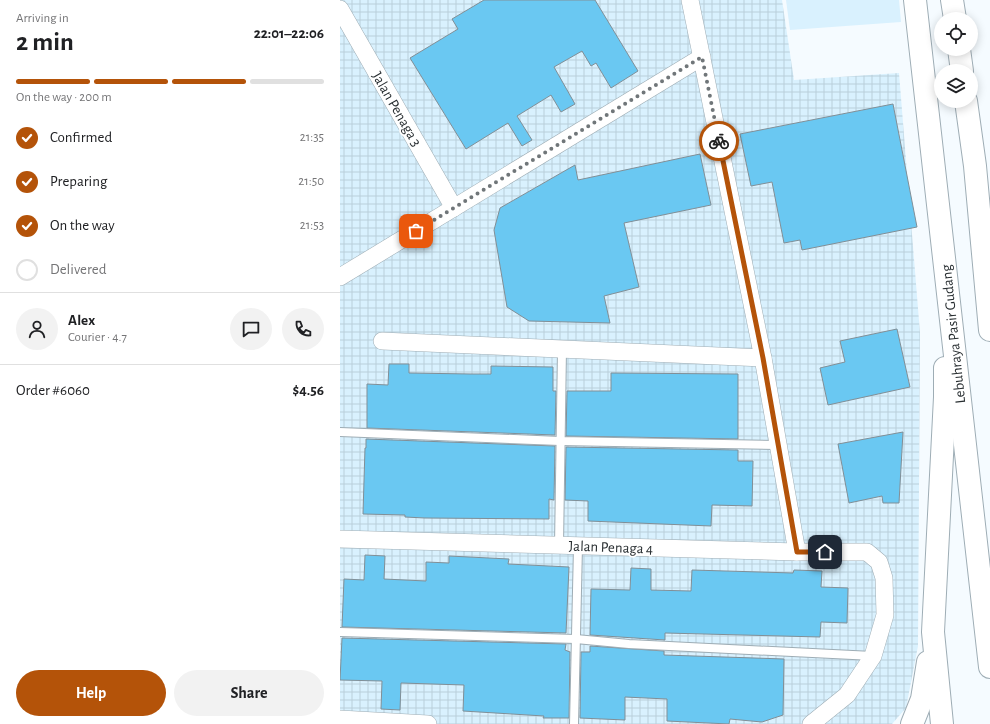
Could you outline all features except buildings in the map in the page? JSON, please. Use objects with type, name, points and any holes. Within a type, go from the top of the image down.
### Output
[{"type":"highway","points":[[952,0],[954,12]]},
{"type":"highway","name":"Lebuhraya Pasir Gudang","points":[[915,4],[946,264],[990,667]]},
{"type":"highway","points":[[967,108],[975,166],[990,330]]},
{"type":"highway","points":[[975,166],[990,222]]},
{"type":"highway","points":[[912,724],[922,699],[933,632],[945,397],[946,264]]},
{"type":"highway","points":[[933,632],[942,724]]},
{"type":"street","points":[[690,0],[763,358],[797,552]]},
{"type":"street","name":"Jalan Penaga 3","points":[[340,9],[454,208]]},
{"type":"street","points":[[340,277],[702,57]]},
{"type":"street","points":[[382,342],[763,358]]},
{"type":"street","name":"Jalan Penaga 4","points":[[340,539],[797,552],[867,552],[879,562],[884,578],[885,615],[872,656]]},
{"type":"street","points":[[811,724],[847,694],[872,656]]},
{"type":"street","points":[[340,719],[428,724]]},
{"type":"lane","points":[[559,546],[562,350]]},
{"type":"lane","points":[[340,432],[560,441],[778,445]]},
{"type":"lane","points":[[574,724],[578,546]]},
{"type":"lane","points":[[340,632],[576,639],[629,644],[872,656]]},
{"type":"shaded area","points":[[340,0],[782,0],[794,80],[899,73],[920,333],[918,646],[906,708],[892,724],[340,724]]},
{"type":"shaded area","points":[[786,0],[899,0],[901,22],[790,30]]},
{"type":"way so far","points":[[416,231],[702,57],[719,141]]},
{"type":"route","points":[[719,141],[763,358],[797,552],[825,552]]}]
